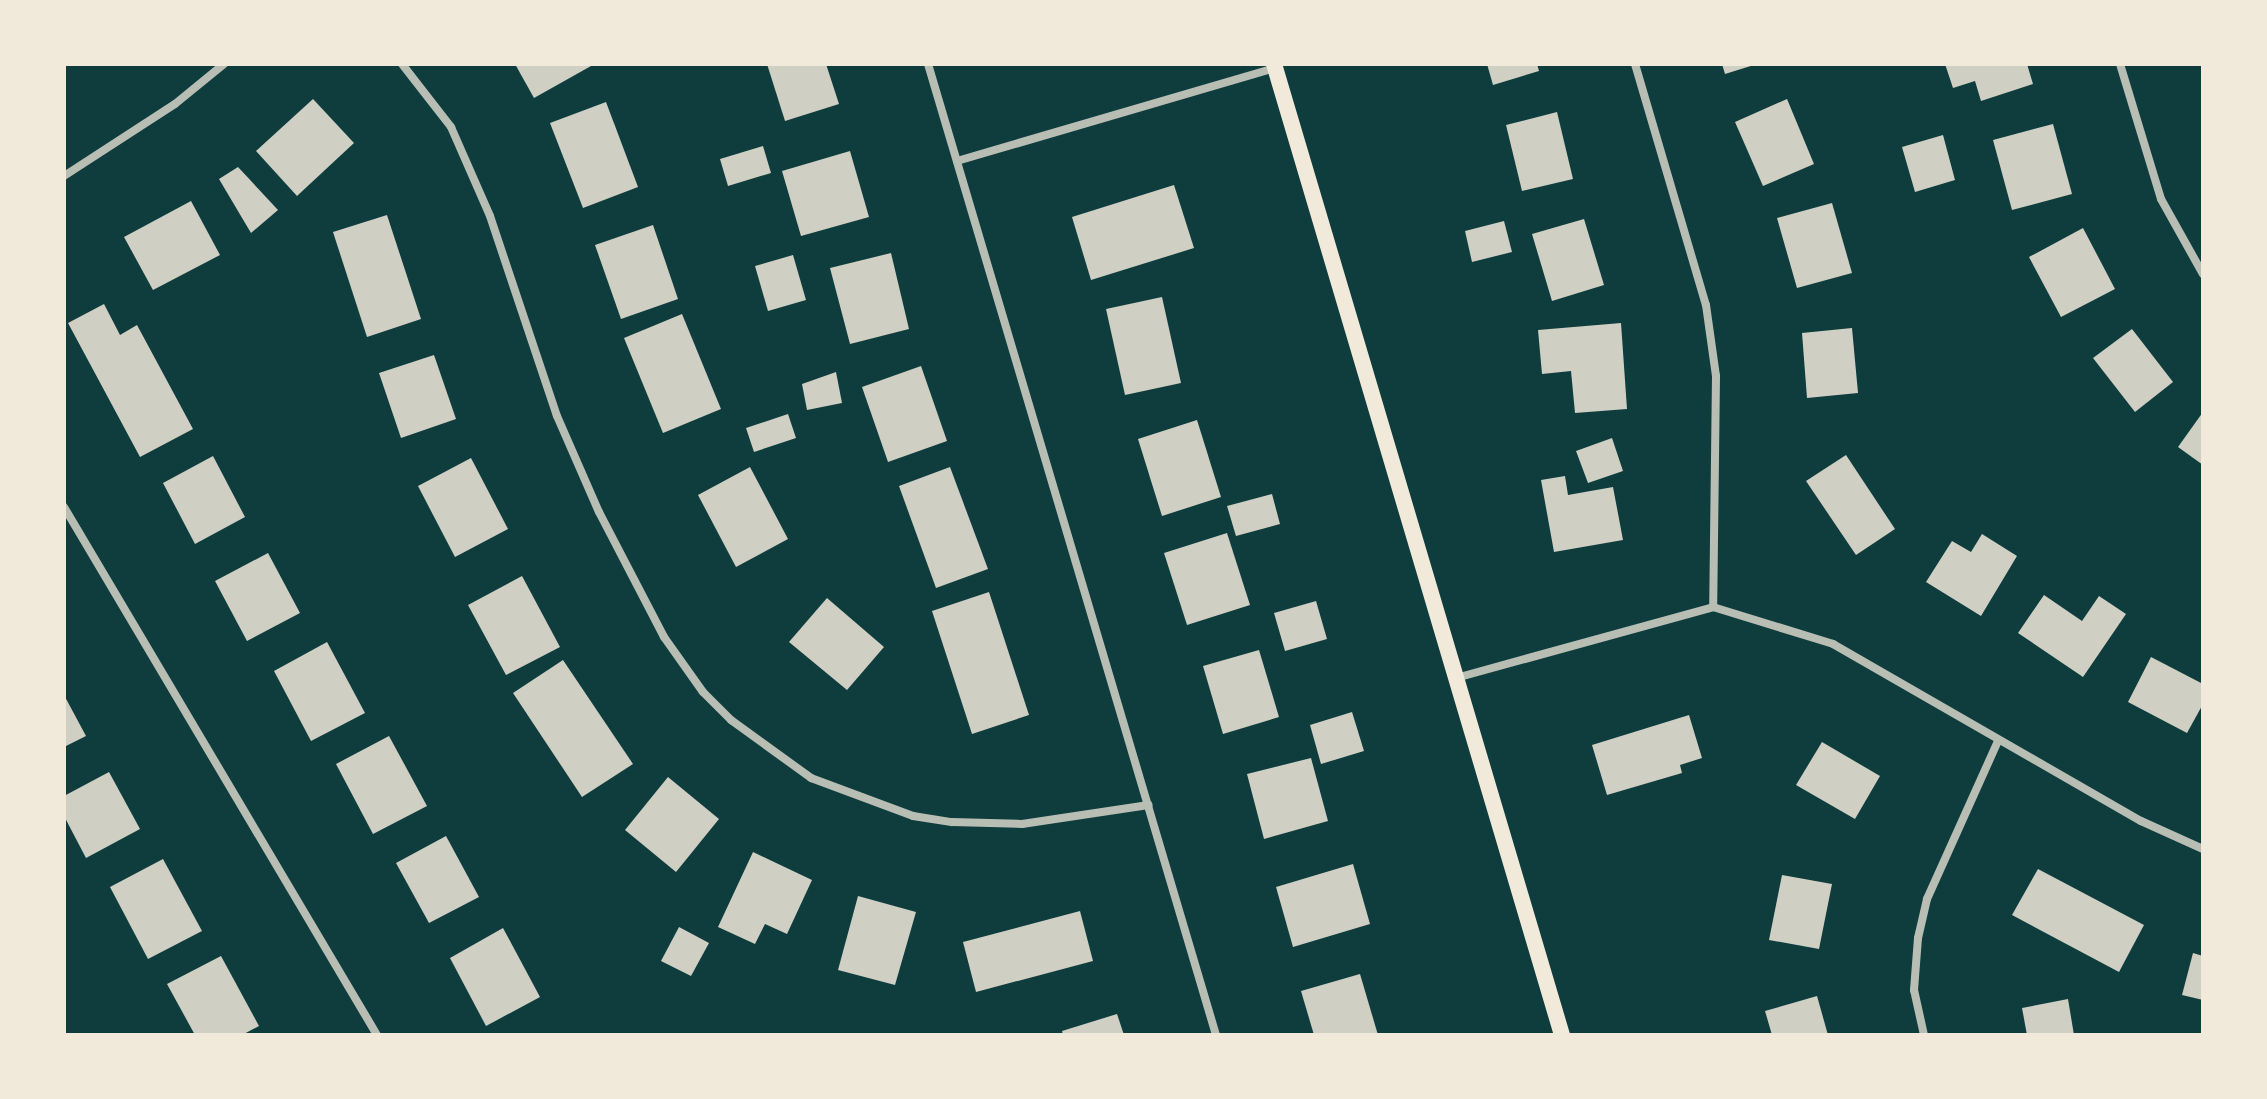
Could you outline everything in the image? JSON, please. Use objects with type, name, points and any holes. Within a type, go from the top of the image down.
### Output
[{"type":"main road","points":[[1274,66],[1562,1035]]},
{"type":"street","points":[[64,176],[175,104],[224,64]]},
{"type":"street","points":[[402,64],[451,127],[490,216],[557,416],[599,512],[664,637],[703,692],[731,720],[811,778],[913,816],[952,822],[1022,824],[1149,805]]},
{"type":"street","points":[[928,64],[1216,1035]]},
{"type":"street","points":[[1635,64],[1706,305],[1716,376],[1713,607]]},
{"type":"street","points":[[2120,64],[2161,199],[2203,274]]},
{"type":"street","points":[[957,161],[1274,66]]},
{"type":"street","points":[[64,507],[377,1035]]},
{"type":"street","points":[[1456,678],[1713,607],[1833,644],[2141,821],[2203,849]]},
{"type":"street","points":[[1924,1035],[1914,990],[1918,938],[1927,899],[1998,741]]},
{"type":"building","points":[[515,64],[590,64],[591,66],[534,98]]},
{"type":"building","points":[[767,64],[826,64],[839,104],[785,121]]},
{"type":"building","points":[[1487,64],[1537,64],[1539,71],[1493,85]]},
{"type":"building","points":[[1722,64],[1754,64],[1754,65],[1725,74]]},
{"type":"building","points":[[1945,64],[2027,64],[2033,84],[1981,101],[1975,81],[1953,88]]},
{"type":"building","points":[[313,99],[354,143],[297,196],[256,151]]},
{"type":"building","points":[[1787,99],[1814,164],[1763,186],[1735,122]]},
{"type":"building","points":[[606,102],[638,187],[583,208],[550,123]]},
{"type":"building","points":[[1557,112],[1573,179],[1522,191],[1506,125]]},
{"type":"building","points":[[2053,124],[2072,194],[2012,210],[1993,140]]},
{"type":"building","points":[[1943,135],[1955,180],[1915,192],[1902,147]]},
{"type":"building","points":[[763,146],[771,173],[728,186],[720,159]]},
{"type":"building","points":[[850,151],[869,217],[801,236],[782,171]]},
{"type":"building","points":[[238,167],[278,210],[251,233],[219,179]]},
{"type":"building","points":[[1174,185],[1194,248],[1091,280],[1072,217]]},
{"type":"building","points":[[191,201],[220,255],[153,290],[124,237]]},
{"type":"building","points":[[1832,203],[1852,273],[1797,288],[1777,218]]},
{"type":"building","points":[[387,215],[421,319],[367,337],[333,232]]},
{"type":"building","points":[[1584,219],[1604,285],[1552,301],[1532,234]]},
{"type":"building","points":[[1504,221],[1512,252],[1472,262],[1465,231]]},
{"type":"building","points":[[653,225],[678,299],[621,319],[595,245]]},
{"type":"building","points":[[2083,228],[2115,289],[2061,317],[2029,257]]},
{"type":"building","points":[[891,253],[909,329],[850,344],[830,268]]},
{"type":"building","points":[[793,255],[806,300],[768,311],[755,266]]},
{"type":"building","points":[[1162,297],[1181,383],[1125,395],[1106,309]]},
{"type":"building","points":[[104,304],[120,335],[137,325],[193,429],[140,457],[68,323]]},
{"type":"building","points":[[682,314],[721,409],[663,433],[624,338]]},
{"type":"building","points":[[1621,323],[1627,409],[1575,413],[1571,371],[1542,374],[1538,330]]},
{"type":"building","points":[[1852,328],[1858,393],[1807,398],[1802,333]]},
{"type":"building","points":[[2132,329],[2173,382],[2135,412],[2093,358]]},
{"type":"building","points":[[434,355],[456,419],[401,438],[379,373]]},
{"type":"building","points":[[921,366],[947,441],[888,462],[862,387]]},
{"type":"building","points":[[836,372],[842,403],[807,410],[802,384]]},
{"type":"building","points":[[2203,412],[2203,465],[2178,447]]},
{"type":"building","points":[[788,414],[796,438],[754,452],[746,428]]},
{"type":"building","points":[[1197,420],[1221,497],[1162,516],[1138,439]]},
{"type":"building","points":[[1612,438],[1623,471],[1588,483],[1576,451]]},
{"type":"building","points":[[1846,455],[1895,529],[1856,555],[1806,481]]},
{"type":"building","points":[[213,456],[245,517],[195,544],[163,483]]},
{"type":"building","points":[[471,458],[508,529],[455,557],[418,486]]},
{"type":"building","points":[[750,467],[788,539],[736,567],[698,495]]},
{"type":"building","points":[[950,467],[988,569],[936,588],[899,486]]},
{"type":"building","points":[[1565,476],[1568,495],[1613,487],[1623,540],[1554,552],[1541,480]]},
{"type":"building","points":[[1272,494],[1280,524],[1236,536],[1227,506]]},
{"type":"building","points":[[1227,533],[1250,605],[1187,625],[1164,553]]},
{"type":"building","points":[[1982,534],[2017,556],[1981,616],[1926,582],[1952,541],[1971,552]]},
{"type":"building","points":[[268,553],[300,613],[247,641],[215,581]]},
{"type":"building","points":[[522,576],[560,647],[506,675],[468,605]]},
{"type":"building","points":[[989,592],[1029,715],[972,734],[932,611]]},
{"type":"building","points":[[2044,595],[2082,621],[2099,596],[2126,614],[2083,677],[2018,633]]},
{"type":"building","points":[[827,598],[884,647],[847,690],[789,642]]},
{"type":"building","points":[[1316,601],[1327,639],[1285,651],[1274,613]]},
{"type":"building","points":[[327,642],[365,713],[311,741],[274,671]]},
{"type":"building","points":[[1259,650],[1279,717],[1223,734],[1203,666]]},
{"type":"building","points":[[2151,657],[2203,684],[2203,704],[2187,733],[2128,702]]},
{"type":"building","points":[[563,660],[633,764],[582,797],[513,693]]},
{"type":"building","points":[[64,695],[86,736],[64,747]]},
{"type":"building","points":[[1352,712],[1364,751],[1321,764],[1310,725]]},
{"type":"building","points":[[1689,715],[1702,758],[1680,765],[1682,773],[1607,795],[1592,745]]},
{"type":"building","points":[[389,736],[427,806],[373,834],[336,764]]},
{"type":"building","points":[[1822,742],[1880,776],[1855,819],[1796,785]]},
{"type":"building","points":[[1311,758],[1328,821],[1264,839],[1247,774]]},
{"type":"building","points":[[109,772],[140,829],[86,858],[64,816],[64,796]]},
{"type":"building","points":[[668,777],[719,819],[676,872],[625,830]]},
{"type":"building","points":[[446,836],[479,897],[429,923],[396,863]]},
{"type":"building","points":[[753,852],[812,880],[787,934],[765,924],[755,944],[718,927]]},
{"type":"building","points":[[163,859],[202,931],[148,959],[110,887]]},
{"type":"building","points":[[1353,864],[1370,924],[1293,947],[1276,887]]},
{"type":"building","points":[[2038,869],[2144,925],[2119,972],[2012,915]]},
{"type":"building","points":[[1782,875],[1832,884],[1819,949],[1769,940]]},
{"type":"building","points":[[858,896],[916,912],[895,985],[838,970]]},
{"type":"building","points":[[1080,911],[1093,961],[976,992],[963,942]]},
{"type":"building","points":[[679,927],[709,943],[691,976],[661,961]]},
{"type":"building","points":[[503,928],[540,997],[486,1026],[450,958]]},
{"type":"building","points":[[2193,953],[2203,956],[2203,1000],[2182,995]]},
{"type":"building","points":[[221,956],[259,1026],[242,1035],[195,1035],[167,984]]},
{"type":"building","points":[[1360,974],[1378,1035],[1314,1035],[1301,991]]},
{"type":"building","points":[[1817,996],[1828,1035],[1772,1035],[1765,1011]]},
{"type":"building","points":[[2068,999],[2074,1035],[2027,1035],[2022,1008]]},
{"type":"building","points":[[1117,1014],[1124,1035],[1063,1035],[1062,1031]]}]
